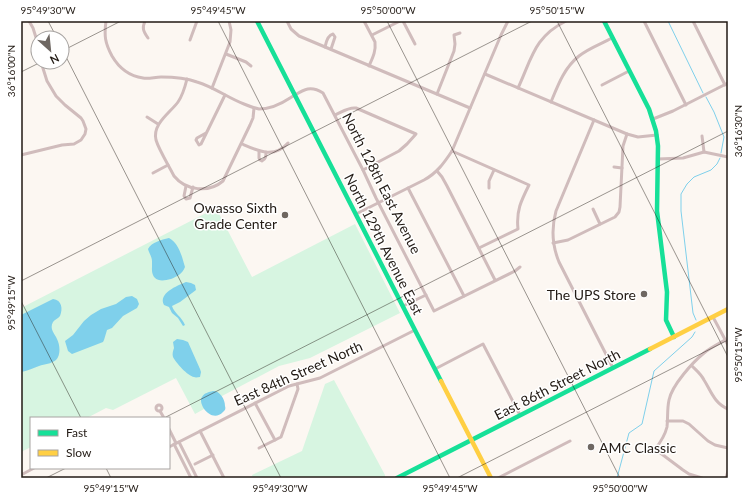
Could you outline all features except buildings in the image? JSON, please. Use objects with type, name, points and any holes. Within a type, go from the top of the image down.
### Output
[{"type":"main road","name":"North 129th Avenue East","points":[[257,21],[491,478]]},
{"type":"main road","points":[[604,21],[649,109],[657,136],[657,210],[667,292],[666,320],[674,337]]},
{"type":"main road","name":"East 86th Street North","points":[[396,478],[728,309]]},
{"type":"street","points":[[29,21],[34,30]]},
{"type":"street","points":[[106,21],[104,31],[107,45],[118,65],[129,75],[143,78],[162,77],[187,79],[212,88],[225,96],[254,108],[250,126],[226,178],[220,184],[210,188],[204,189],[186,186],[176,178],[156,140],[156,130],[158,124],[179,100],[184,91],[187,79]]},
{"type":"street","points":[[145,21],[143,31],[148,38]]},
{"type":"street","points":[[190,40],[197,21]]},
{"type":"street","points":[[212,88],[229,47],[231,36],[229,21]]},
{"type":"street","points":[[287,21],[294,32],[299,36],[470,108]]},
{"type":"street","points":[[364,21],[372,35],[376,49],[370,66]]},
{"type":"street","points":[[372,35],[400,21]]},
{"type":"street","points":[[403,21],[415,44]]},
{"type":"street","points":[[356,214],[427,178],[444,162],[452,151],[508,21]]},
{"type":"street","points":[[518,88],[539,42],[552,30],[566,21]]},
{"type":"street","points":[[644,21],[686,104]]},
{"type":"street","points":[[653,119],[726,84],[693,22],[698,21]]},
{"type":"street","points":[[437,94],[454,52],[454,35],[460,33]]},
{"type":"street","points":[[324,46],[330,34],[333,34],[335,37],[331,49]]},
{"type":"street","points":[[551,102],[561,78],[571,63],[582,54],[612,38]]},
{"type":"street","points":[[226,54],[246,62],[251,66]]},
{"type":"street","points":[[21,155],[62,145],[74,144],[81,140],[85,134],[86,129],[83,121],[56,96],[47,80],[44,70]]},
{"type":"street","points":[[602,85],[629,70]]},
{"type":"street","points":[[485,74],[627,134],[638,137],[657,136]]},
{"type":"street","name":"North 128th East Avenue","points":[[254,108],[273,107],[301,91],[308,89],[320,91],[325,95],[434,311],[464,296]]},
{"type":"street","points":[[206,133],[225,96]]},
{"type":"street","points":[[335,115],[350,108],[356,108],[416,134],[399,151],[363,170]]},
{"type":"street","points":[[147,117],[158,124]]},
{"type":"street","points":[[594,120],[557,206],[553,226],[553,242],[562,270],[613,368]]},
{"type":"street","points":[[553,242],[568,240],[615,217],[619,212],[623,146],[627,134]]},
{"type":"street","points":[[702,136],[704,152]]},
{"type":"street","points":[[242,144],[259,152],[276,152],[283,149],[288,143]]},
{"type":"street","points":[[452,151],[529,185],[518,209],[518,229],[479,248]]},
{"type":"street","points":[[259,152],[259,158],[262,161],[266,158],[266,152]]},
{"type":"street","points":[[658,159],[683,158],[704,152],[728,157]]},
{"type":"street","points":[[153,173],[168,165]]},
{"type":"street","points":[[614,167],[622,168]]},
{"type":"street","points":[[489,188],[489,181],[494,170]]},
{"type":"street","points":[[436,171],[448,186],[495,280]]},
{"type":"street","points":[[186,186],[184,196],[186,199],[190,198],[192,187]]},
{"type":"street","points":[[408,188],[464,296],[520,266]]},
{"type":"street","points":[[593,209],[600,224]]},
{"type":"street","points":[[403,306],[426,294]]},
{"type":"street","points":[[713,316],[728,345]]},
{"type":"street","name":"East 84th Street North","points":[[170,446],[289,386],[320,378],[415,330]]},
{"type":"street","points":[[656,449],[667,426],[667,407],[670,394],[678,382],[704,353],[725,340]]},
{"type":"street","points":[[435,368],[483,344],[520,415]]},
{"type":"street","points":[[692,366],[704,380],[715,399],[723,407],[728,409]]},
{"type":"street","points":[[259,448],[282,437],[298,389],[297,384]]},
{"type":"street","points":[[255,403],[274,440]]},
{"type":"street","points":[[160,411],[163,417]]},
{"type":"street","points":[[667,421],[683,421],[689,424],[708,441],[715,445],[728,448]]},
{"type":"street","points":[[170,430],[191,478]]},
{"type":"street","points":[[200,431],[224,478]]},
{"type":"street","points":[[498,478],[570,441]]},
{"type":"street","points":[[176,443],[197,478]]},
{"type":"street","points":[[648,449],[656,449],[689,474],[702,478]]},
{"type":"street","points":[[195,464],[212,455]]},
{"type":"street","points":[[21,475],[32,469]]},
{"type":"street","points":[[726,478],[728,471]]},
{"type":"green space","points":[[216,208],[252,277],[355,224],[400,313],[310,358],[279,366],[222,396],[195,414],[176,378],[113,410],[106,408],[89,417],[30,417],[30,448],[21,452],[21,308]]},
{"type":"green space","points":[[334,380],[385,475],[385,478],[253,478],[252,475],[302,451],[325,384]]},
{"type":"water","points":[[169,238],[178,247],[185,267],[176,277],[167,280],[160,280],[155,278],[153,275],[152,260],[148,249],[154,243]]},
{"type":"water","points":[[186,282],[195,285],[196,290],[172,306],[174,311],[184,322],[185,325],[183,326],[169,307],[164,305],[163,301],[169,290]]},
{"type":"water","points":[[132,296],[137,299],[139,304],[137,308],[123,316],[112,328],[107,330],[103,342],[72,354],[68,351],[65,341],[73,335],[84,321],[101,309],[116,304],[126,297]]},
{"type":"water","points":[[53,299],[58,301],[61,305],[60,316],[53,322],[52,325],[59,344],[60,350],[58,358],[52,362],[21,372],[21,315]]},
{"type":"water","points":[[177,339],[188,342],[200,369],[200,377],[191,376],[182,369],[173,357],[173,342]]},
{"type":"water","points":[[213,391],[220,394],[225,403],[225,409],[223,412],[214,416],[206,412],[201,400],[207,393]]},
{"type":"waterway","points":[[668,21],[703,93]]},
{"type":"waterway","points":[[706,97],[724,137],[721,153]]},
{"type":"waterway","points":[[696,320],[693,313],[681,211],[681,194],[687,184],[694,177],[711,170],[720,158]]},
{"type":"waterway","points":[[617,478],[629,433],[642,424],[654,371],[692,337],[695,332]]},
{"type":"traffic: fast","points":[[257,21],[441,381]]},
{"type":"traffic: fast","points":[[604,21],[649,109],[656,131],[658,146],[657,211],[667,292],[666,320],[674,337]]},
{"type":"traffic: fast","points":[[397,478],[650,349]]},
{"type":"traffic: slow","points":[[650,349],[728,309]]},
{"type":"traffic: slow","points":[[441,381],[491,478]]},
{"type":"place","name":"Owasso Sixth Grade Center","points":[[285,215]]},
{"type":"place","name":"The UPS Store","points":[[644,294]]},
{"type":"place","name":"AMC Classic","points":[[591,447]]}]
